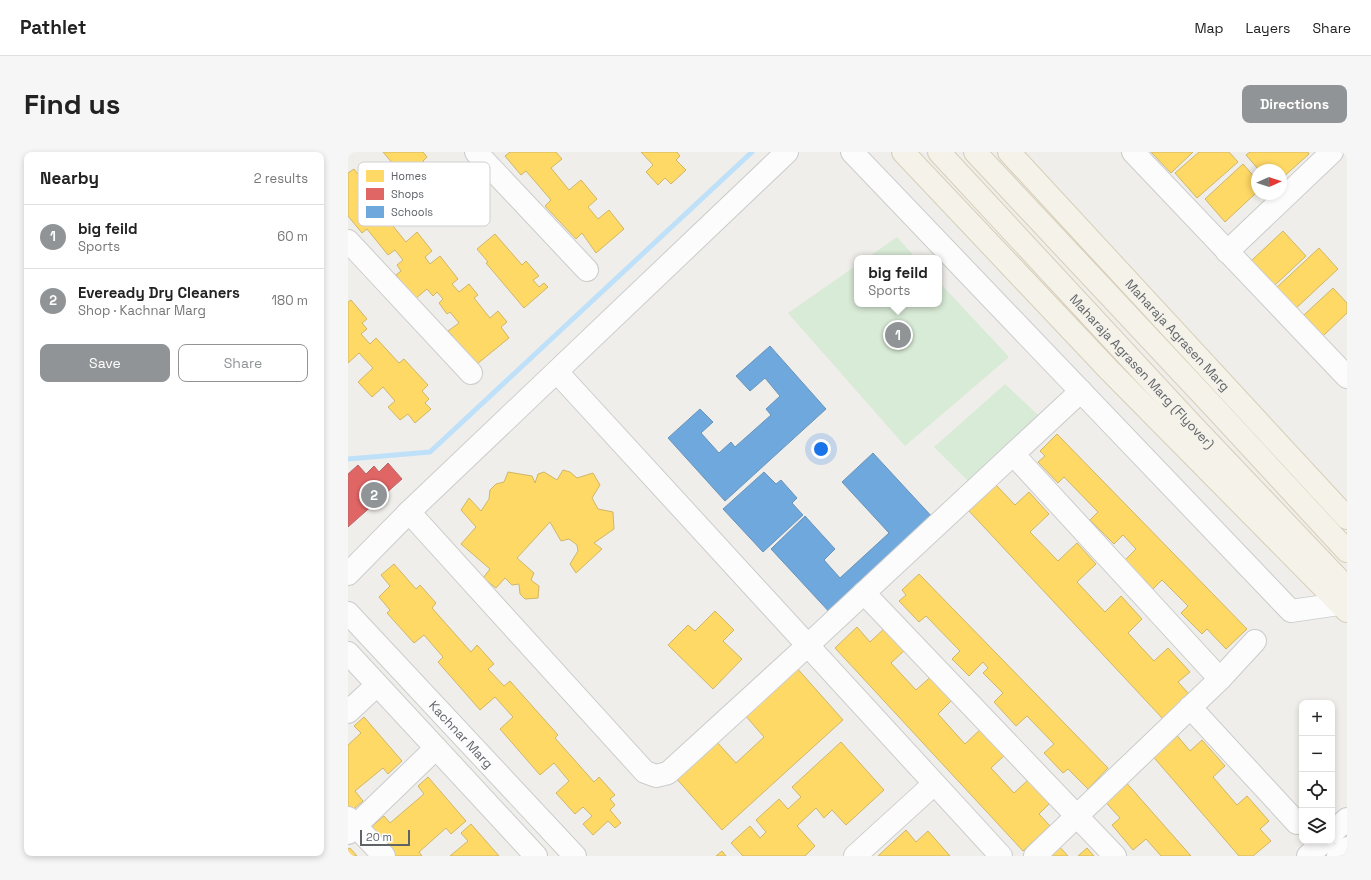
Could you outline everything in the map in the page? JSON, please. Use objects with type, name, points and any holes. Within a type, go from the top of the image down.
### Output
[{"type":"main road","points":[[903,152],[1110,370],[1345,600]]},
{"type":"main road","name":"Maharaja Agrasen Marg (Flyover)","points":[[938,152],[1193,426],[1345,600]]},
{"type":"main road","points":[[975,152],[1347,551]]},
{"type":"main road","name":"Maharaja Agrasen Marg","points":[[1009,152],[1347,518]]},
{"type":"street","points":[[476,152],[485,162]]},
{"type":"street","points":[[348,574],[409,512],[786,152]]},
{"type":"street","points":[[852,152],[1291,611],[1345,600]]},
{"type":"street","points":[[1134,152],[1227,252],[1347,377]]},
{"type":"street","points":[[1227,252],[1332,152]]},
{"type":"street","points":[[1340,152],[1347,160]]},
{"type":"street","points":[[490,167],[586,270]]},
{"type":"street","points":[[348,241],[471,373]]},
{"type":"street","points":[[557,372],[1001,856]]},
{"type":"street","points":[[409,512],[645,772],[656,776],[668,773],[808,646],[1081,391]]},
{"type":"street","points":[[1013,454],[1220,679]]},
{"type":"street","points":[[864,593],[1116,856]]},
{"type":"street","name":"Kachnar Marg","points":[[348,613],[575,856]]},
{"type":"street","points":[[1035,856],[1220,679],[1255,641]]},
{"type":"street","points":[[348,653],[533,855]]},
{"type":"street","points":[[348,712],[377,685]]},
{"type":"street","points":[[1190,707],[1297,823]]},
{"type":"street","points":[[384,856],[351,826],[436,748]]},
{"type":"street","points":[[855,856],[934,784]]},
{"type":"street","points":[[1335,830],[1347,819]]},
{"type":"street","points":[[1308,856],[1321,844]]},
{"type":"street","points":[[1338,856],[1347,848]]},
{"type":"green space","points":[[897,237],[913,255],[871,255]]},
{"type":"green space","points":[[854,267],[854,307],[942,307],[942,285],[1009,357],[905,446],[788,313]]},
{"type":"green space","points":[[1005,384],[1040,417],[969,482],[934,447]]},
{"type":"building: Homes","points":[[383,152],[423,152],[427,157],[424,162],[391,162]]},
{"type":"building: Homes","points":[[510,152],[556,152],[562,159],[551,168],[569,190],[581,180],[597,199],[588,207],[598,219],[609,210],[624,229],[596,253],[582,233],[576,239],[545,206],[551,200],[526,171],[521,175],[505,156]]},
{"type":"building: Homes","points":[[641,152],[677,152],[680,156],[676,160],[686,170],[671,184],[665,178],[658,185],[646,172],[653,165]]},
{"type":"building: Homes","points":[[1151,152],[1193,152],[1171,173]]},
{"type":"building: Homes","points":[[1199,152],[1229,152],[1238,162],[1197,198],[1175,173]]},
{"type":"building: Homes","points":[[1250,152],[1308,152],[1309,154],[1287,174],[1287,164],[1254,164],[1246,155]]},
{"type":"building: Homes","points":[[1243,164],[1251,173],[1251,198],[1225,222],[1205,199]]},
{"type":"building: Homes","points":[[354,169],[358,174],[358,226],[393,226],[406,242],[417,232],[432,251],[425,257],[430,264],[440,256],[458,279],[452,284],[459,292],[469,284],[478,295],[474,298],[490,318],[498,311],[507,322],[501,327],[509,338],[477,364],[471,356],[464,362],[447,341],[453,336],[448,331],[459,323],[450,312],[447,314],[439,303],[443,299],[437,292],[433,296],[427,289],[415,299],[396,275],[401,271],[397,265],[403,260],[395,250],[388,255],[367,229],[362,233],[348,216],[348,173]]},
{"type":"building: Homes","points":[[1283,231],[1306,256],[1274,286],[1251,261]]},
{"type":"building: Homes","points":[[495,234],[522,265],[526,261],[539,276],[533,280],[539,287],[544,283],[548,287],[524,308],[486,263],[488,262],[477,249]]},
{"type":"building: Homes","points":[[1319,248],[1338,269],[1293,311],[1274,290]]},
{"type":"building: Homes","points":[[1333,288],[1347,303],[1347,313],[1323,336],[1304,315]]},
{"type":"building: Homes","points":[[351,300],[367,319],[362,323],[367,329],[361,334],[370,344],[376,338],[399,363],[404,359],[428,385],[422,391],[429,399],[425,403],[431,409],[415,423],[408,414],[400,420],[388,407],[395,401],[383,387],[372,397],[358,382],[373,368],[359,353],[348,363],[348,302]]},
{"type":"building: Homes","points":[[1057,434],[1247,629],[1226,649],[1207,629],[1202,634],[1181,613],[1188,606],[1162,580],[1153,589],[1125,560],[1136,549],[1123,535],[1114,544],[1090,520],[1098,512],[1064,477],[1058,483],[1038,462],[1045,456],[1040,451]]},
{"type":"building: Homes","points":[[563,470],[570,472],[577,478],[593,473],[600,485],[592,498],[598,509],[613,512],[614,529],[594,543],[602,549],[576,573],[570,564],[578,551],[577,545],[569,539],[561,541],[550,522],[517,558],[534,573],[531,580],[539,586],[538,598],[525,599],[520,594],[519,584],[512,585],[505,578],[496,588],[483,578],[490,569],[461,544],[476,527],[461,510],[469,498],[481,511],[489,499],[490,490],[496,484],[504,482],[508,472],[532,476],[535,483],[538,474],[544,472],[557,480]]},
{"type":"building: Homes","points":[[996,485],[1015,505],[1029,492],[1049,514],[1030,532],[1058,561],[1077,543],[1096,564],[1077,582],[1105,612],[1121,596],[1142,619],[1128,633],[1154,661],[1168,648],[1190,672],[1178,682],[1189,694],[1163,719],[969,511]]},
{"type":"building: Homes","points":[[394,564],[416,589],[420,585],[436,603],[432,608],[471,652],[477,645],[494,664],[488,669],[504,686],[510,681],[558,735],[555,738],[594,782],[599,777],[615,795],[610,799],[615,805],[610,810],[621,823],[615,828],[608,821],[593,835],[583,824],[592,816],[583,807],[575,814],[556,793],[569,781],[554,763],[540,775],[500,729],[513,717],[495,697],[480,710],[438,662],[443,657],[424,635],[414,643],[387,613],[390,610],[379,597],[390,586],[381,575]]},
{"type":"building: Homes","points":[[919,574],[1108,768],[1088,789],[1068,769],[1063,773],[1044,753],[1054,744],[1027,716],[1016,726],[994,702],[1003,693],[983,673],[988,668],[983,662],[969,676],[952,659],[960,651],[926,616],[919,622],[899,601],[906,595],[902,590]]},
{"type":"building: Homes","points":[[715,611],[734,630],[723,641],[742,659],[713,689],[668,645],[688,625],[695,631]]},
{"type":"building: Homes","points":[[887,626],[907,648],[891,663],[916,690],[935,673],[956,696],[938,714],[965,744],[984,726],[1008,752],[991,768],[1014,793],[1028,780],[1050,803],[1039,814],[1050,826],[1023,851],[835,648],[857,627],[870,642]]},
{"type":"building: Homes","points":[[796,667],[843,720],[722,830],[675,777],[715,740],[736,763],[764,737],[744,714]]},
{"type":"building: Homes","points":[[364,717],[402,761],[388,774],[383,768],[355,791],[363,801],[348,814],[348,745],[361,733],[354,726]]},
{"type":"building: Homes","points":[[1174,732],[1190,751],[1202,740],[1225,766],[1213,777],[1237,805],[1247,796],[1269,821],[1260,829],[1271,841],[1253,856],[1239,856],[1150,753]]},
{"type":"building: Homes","points":[[841,742],[884,790],[846,825],[832,810],[824,818],[816,808],[797,826],[815,846],[805,856],[743,856],[731,843],[750,826],[760,838],[766,832],[756,820],[779,799],[788,809],[801,797],[792,787]]},
{"type":"building: Homes","points":[[428,777],[466,821],[451,834],[446,828],[419,852],[422,856],[394,856],[370,828],[384,816],[390,823],[424,794],[418,786]]},
{"type":"building: Homes","points":[[1123,779],[1191,856],[1161,856],[1146,839],[1133,850],[1112,825],[1120,818],[1102,798]]},
{"type":"building: Homes","points":[[471,824],[499,856],[450,856],[468,841],[461,833]]},
{"type":"building: Homes","points":[[906,830],[916,842],[928,831],[950,856],[878,856]]},
{"type":"building: Homes","points":[[1057,844],[1068,856],[1043,856]]},
{"type":"building: Homes","points":[[350,848],[357,856],[348,856],[348,849]]},
{"type":"building: Homes","points":[[1087,848],[1094,856],[1078,856]]},
{"type":"building: Homes","points":[[722,851],[726,856],[716,856]]},
{"type":"building: Shops","points":[[388,463],[402,479],[348,527],[348,474],[358,465],[366,474],[374,466],[379,472]]},
{"type":"building: Schools","points":[[770,346],[826,409],[725,501],[668,438],[700,409],[713,422],[701,433],[719,453],[731,442],[735,447],[771,415],[766,409],[780,396],[765,378],[750,391],[736,376]]},
{"type":"building: Schools","points":[[873,453],[935,520],[833,616],[771,549],[805,516],[835,549],[824,560],[840,578],[889,533],[842,482]]},
{"type":"building: Schools","points":[[764,472],[776,484],[781,480],[797,498],[792,503],[803,515],[763,552],[723,509]]},
{"type":"waterway","points":[[348,459],[430,452],[752,152]]},
{"type":"place","name":"big feild","points":[[898,335]]},
{"type":"place","name":"Eveready Dry Cleaners","points":[[374,495]]}]
